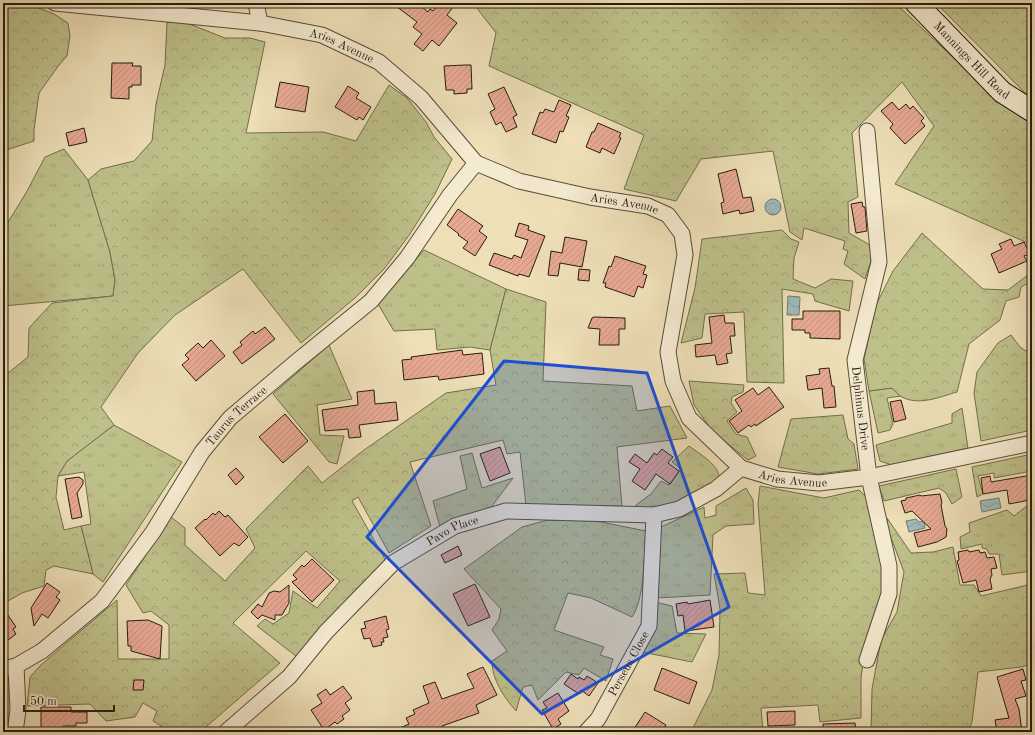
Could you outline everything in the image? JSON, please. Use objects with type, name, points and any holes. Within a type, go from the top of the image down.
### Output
[{"type":"main road","name":"Mannings Hill Road","points":[[916,3],[1002,92],[1032,111]]},
{"type":"street","name":"Aries Avenue","points":[[55,3],[260,22],[322,36],[379,62],[421,98],[476,163],[519,181],[590,197],[648,206],[668,215],[682,234],[684,255],[668,352],[673,381],[689,418],[741,468],[777,479],[819,483],[869,477],[1032,443]]},
{"type":"street","points":[[256,3],[260,22]]},
{"type":"street","name":"Delphinus Drive","points":[[867,131],[879,262],[855,360],[869,477],[888,566],[889,594],[867,660]]},
{"type":"street","name":"Taurus Terrace","points":[[10,667],[42,651],[102,601],[153,532],[202,452],[230,418],[370,301],[407,258],[450,195],[476,163]]},
{"type":"street","name":"Pavo Place","points":[[226,732],[289,676],[326,632],[393,563],[455,526],[506,511],[654,515],[679,509],[716,489],[741,468]]},
{"type":"street","name":"Perseus Close","points":[[586,732],[598,719],[649,626],[654,515]]},
{"type":"street","points":[[10,667],[18,710],[15,732]]},
{"type":"highlighted area","points":[[504,361],[647,373],[729,607],[542,714],[367,537]]},
{"type":"green space","points":[[3,3],[34,3],[34,6],[54,14],[68,23],[70,36],[67,56],[39,93],[34,141],[3,151]]},
{"type":"green space","points":[[473,3],[895,3],[958,62],[1032,121],[1032,245],[895,184],[934,126],[902,82],[852,133],[858,197],[848,202],[849,233],[875,248],[865,279],[844,264],[848,251],[843,249],[845,241],[804,228],[802,240],[790,232],[773,151],[701,159],[676,201],[624,189],[644,135],[489,66],[496,33]]},
{"type":"green space","points":[[936,3],[1032,3],[1032,99],[1030,98]]},
{"type":"green space","points":[[167,22],[187,23],[225,38],[250,38],[265,42],[246,133],[323,132],[356,141],[389,85],[407,98],[426,122],[434,137],[452,159],[435,194],[410,234],[384,269],[355,298],[301,343],[243,269],[175,315],[138,353],[101,407],[114,425],[67,461],[58,476],[56,497],[64,530],[81,526],[93,574],[54,566],[46,570],[44,586],[22,593],[3,604],[3,377],[28,357],[29,328],[52,303],[113,296],[115,280],[110,252],[88,180],[101,169],[134,161],[152,141],[156,104],[165,65]]},
{"type":"green space","points":[[64,149],[88,180],[110,252],[115,280],[113,296],[3,306],[3,228],[26,193],[45,157]]},
{"type":"green space","points":[[782,230],[791,239],[799,242],[794,258],[793,279],[815,288],[831,279],[853,281],[849,311],[815,301],[813,294],[782,289],[784,383],[747,382],[744,312],[705,314],[702,338],[681,343],[695,288],[702,239]]},
{"type":"green space","points":[[922,233],[983,289],[1008,290],[1032,272],[1032,281],[1021,287],[1019,297],[1006,301],[1000,320],[969,344],[957,392],[930,400],[915,401],[902,397],[892,388],[869,391],[864,359],[876,305],[893,271]]},
{"type":"green space","points":[[424,250],[506,289],[490,350],[470,347],[437,350],[435,329],[394,331],[378,304]]},
{"type":"green space","points":[[506,289],[546,302],[543,381],[632,386],[637,411],[670,406],[687,438],[617,447],[622,506],[526,506],[520,452],[507,454],[503,440],[410,462],[431,526],[389,553],[358,497],[352,501],[386,561],[296,656],[257,626],[265,619],[273,624],[289,613],[293,591],[317,608],[340,581],[306,551],[233,623],[280,663],[200,732],[171,732],[153,721],[157,711],[143,703],[135,717],[106,721],[90,704],[27,706],[30,677],[41,665],[117,600],[118,659],[169,659],[169,625],[151,611],[143,613],[126,585],[171,517],[185,528],[185,545],[225,581],[255,548],[246,529],[308,466],[322,483],[364,450],[446,393],[496,385],[490,350]]},
{"type":"green space","points":[[1011,335],[1020,347],[1032,355],[1032,430],[981,441],[974,393],[977,372],[998,343]]},
{"type":"green space","points":[[329,345],[352,399],[317,405],[320,435],[344,436],[337,464],[329,462],[273,394]]},
{"type":"green space","points":[[689,381],[744,385],[743,392],[732,397],[731,403],[737,412],[727,421],[736,434],[747,437],[756,456],[748,460],[713,432],[694,405]]},
{"type":"green space","points":[[892,388],[901,396],[887,398],[893,424],[890,430],[878,433],[869,391]]},
{"type":"green space","points":[[962,408],[968,448],[892,465],[880,461],[876,445],[952,423],[952,414]]},
{"type":"green space","points":[[843,415],[848,439],[854,444],[858,469],[818,474],[778,467],[791,419]]},
{"type":"green space","points":[[114,425],[182,462],[103,582],[93,574],[81,526],[91,524],[84,472],[58,476],[67,461]]},
{"type":"green space","points":[[689,446],[704,456],[712,464],[719,474],[720,479],[684,503],[637,511],[636,505],[651,494],[661,481],[669,485],[681,469],[672,462]]},
{"type":"green space","points":[[472,453],[482,488],[513,478],[489,510],[440,527],[433,501],[467,489],[460,456]]},
{"type":"green space","points":[[1032,454],[1032,471],[994,478],[994,473],[978,476],[983,494],[977,497],[972,467]]},
{"type":"green space","points":[[956,469],[962,497],[952,504],[946,493],[939,488],[884,501],[879,486]]},
{"type":"green space","points":[[760,486],[824,498],[859,490],[871,502],[881,550],[883,595],[865,650],[861,678],[861,718],[820,722],[818,705],[761,708],[763,731],[801,732],[691,732],[712,690],[719,655],[720,609],[714,574],[745,573],[748,593],[765,595],[758,504]]},
{"type":"green space","points":[[746,488],[753,500],[754,524],[726,526],[713,535],[710,595],[657,598],[656,533],[663,526],[704,507],[705,518],[716,515],[716,506]]},
{"type":"green space","points":[[1032,502],[1032,571],[1002,575],[999,554],[989,554],[987,549],[982,548],[982,544],[961,549],[960,537],[970,532],[969,523],[1007,510],[1014,516]]},
{"type":"green space","points":[[887,518],[911,553],[933,552],[953,547],[960,585],[974,585],[981,596],[1032,584],[1032,664],[1021,667],[978,672],[972,722],[968,732],[871,732],[872,689],[881,640],[897,612],[904,572],[887,527]]},
{"type":"green space","points":[[548,520],[596,521],[646,531],[642,588],[632,617],[591,598],[568,593],[554,630],[604,647],[600,655],[613,659],[606,681],[584,668],[579,675],[566,672],[538,700],[532,685],[523,687],[516,711],[507,700],[494,675],[492,661],[507,651],[492,630],[499,619],[501,609],[464,569],[522,527]]},
{"type":"green space","points":[[655,602],[672,606],[677,633],[706,634],[692,662],[642,652]]},
{"type":"water","points":[[773,199],[780,204],[781,207],[776,214],[773,215],[766,210],[765,207],[770,200]]},
{"type":"water","points":[[788,296],[800,297],[799,315],[787,315]]},
{"type":"water","points":[[999,498],[1001,508],[982,512],[980,501]]},
{"type":"water","points":[[916,519],[919,522],[924,521],[925,528],[909,532],[906,521]]},
{"type":"building","points":[[392,3],[417,3],[428,12],[430,9],[433,11],[440,3],[456,3],[447,15],[457,23],[439,46],[432,40],[423,51],[414,44],[422,34],[413,27],[417,22]]},
{"type":"building","points":[[112,63],[133,63],[132,66],[141,66],[141,85],[132,85],[132,87],[129,87],[129,99],[111,98]]},
{"type":"building","points":[[471,65],[472,89],[467,89],[467,93],[454,94],[454,90],[446,90],[444,66]]},
{"type":"building","points":[[280,82],[309,87],[305,112],[275,107]]},
{"type":"building","points":[[348,86],[359,93],[356,98],[371,107],[363,120],[359,117],[357,120],[335,107]]},
{"type":"building","points":[[504,87],[517,115],[513,117],[517,127],[506,132],[501,122],[496,125],[490,112],[495,109],[488,94]]},
{"type":"building","points":[[559,100],[571,105],[566,116],[569,117],[563,132],[560,131],[556,143],[532,134],[540,112],[543,113],[545,109],[554,112]]},
{"type":"building","points":[[892,102],[899,110],[906,104],[910,109],[913,106],[924,118],[921,121],[925,126],[905,144],[890,128],[893,124],[881,111]]},
{"type":"building","points":[[598,123],[621,133],[619,137],[621,138],[614,154],[602,148],[600,153],[586,147],[592,132],[594,132]]},
{"type":"building","points":[[84,128],[87,142],[69,146],[66,133]]},
{"type":"building","points":[[736,169],[743,198],[751,197],[754,211],[740,214],[739,210],[723,214],[721,203],[724,202],[718,174]]},
{"type":"building","points":[[862,202],[863,207],[865,207],[867,231],[856,233],[851,204]]},
{"type":"building","points":[[458,209],[483,226],[479,231],[487,237],[475,256],[463,248],[468,242],[447,225]]},
{"type":"building","points":[[519,223],[529,226],[528,230],[545,236],[529,277],[519,274],[518,276],[489,265],[494,253],[512,259],[514,255],[521,258],[528,240],[515,236]]},
{"type":"building","points":[[565,237],[587,241],[582,267],[560,263],[558,276],[548,275],[551,251],[562,253]]},
{"type":"building","points":[[1011,239],[1014,246],[1024,242],[1030,254],[1024,256],[1027,261],[999,273],[991,254],[1002,249],[999,244]]},
{"type":"building","points":[[615,256],[646,266],[643,274],[647,275],[643,288],[638,286],[634,297],[605,287],[606,283],[603,283],[609,266],[611,267]]},
{"type":"building","points":[[579,269],[590,270],[589,281],[578,280]]},
{"type":"building","points":[[803,311],[840,311],[840,339],[810,338],[810,333],[805,333],[805,330],[792,330],[792,319],[803,319]]},
{"type":"building","points":[[724,315],[725,323],[734,323],[735,336],[730,336],[732,353],[726,354],[728,363],[717,365],[715,355],[696,357],[695,345],[712,343],[709,317]]},
{"type":"building","points":[[592,318],[625,318],[625,329],[619,329],[619,345],[599,345],[600,329],[588,328]]},
{"type":"building","points":[[265,327],[275,339],[242,364],[233,352],[242,345],[240,342],[253,331],[255,334]]},
{"type":"building","points":[[211,340],[225,356],[196,381],[182,365],[189,359],[185,355],[198,343],[203,348]]},
{"type":"building","points":[[462,350],[463,355],[482,353],[484,374],[439,380],[438,376],[404,380],[402,360],[412,359],[411,357]]},
{"type":"building","points":[[829,368],[832,386],[834,386],[836,407],[824,408],[822,388],[808,390],[806,376],[820,374],[819,369]]},
{"type":"building","points":[[769,387],[784,407],[756,426],[755,424],[751,427],[749,425],[738,433],[729,421],[742,411],[735,400],[753,388],[758,395]]},
{"type":"building","points":[[374,390],[375,404],[396,402],[398,420],[359,425],[361,437],[349,438],[348,429],[325,431],[322,410],[358,405],[357,392]]},
{"type":"building","points":[[901,400],[906,419],[894,422],[890,402]]},
{"type":"building","points":[[285,414],[308,441],[283,463],[259,437]]},
{"type":"building","points":[[500,447],[510,473],[490,481],[480,454]]},
{"type":"building","points":[[662,449],[673,457],[668,463],[679,471],[670,484],[656,474],[645,490],[632,481],[640,469],[629,462],[635,454],[647,463],[654,453],[657,455]]},
{"type":"building","points":[[236,468],[244,477],[236,485],[228,475]]},
{"type":"building","points":[[1032,475],[1032,492],[1029,493],[1030,500],[1009,504],[1007,490],[983,494],[981,478],[990,476],[991,482]]},
{"type":"building","points":[[79,477],[83,480],[83,484],[77,493],[82,517],[72,519],[65,479]]},
{"type":"building","points":[[940,494],[945,526],[947,529],[946,537],[937,542],[918,547],[914,533],[931,529],[912,511],[905,513],[901,501],[906,500],[906,498],[920,495]]},
{"type":"building","points":[[219,511],[225,517],[228,515],[248,537],[239,546],[234,543],[220,556],[195,528],[213,513],[215,515]]},
{"type":"building","points":[[458,546],[462,555],[445,563],[441,555]]},
{"type":"building","points":[[968,550],[969,552],[979,550],[980,553],[985,552],[987,558],[994,557],[997,568],[991,569],[992,575],[990,579],[992,589],[979,592],[976,580],[963,583],[957,561],[959,560],[958,552]]},
{"type":"building","points":[[312,559],[334,580],[312,602],[292,582],[297,579],[293,575],[302,565],[304,567]]},
{"type":"building","points":[[47,583],[60,592],[56,597],[60,600],[48,618],[42,614],[34,626],[31,608]]},
{"type":"building","points":[[475,584],[490,617],[468,626],[453,594]]},
{"type":"building","points":[[289,585],[289,603],[282,615],[275,615],[275,620],[262,615],[258,619],[251,612],[258,604],[262,607],[269,593],[274,591],[280,592]]},
{"type":"building","points":[[710,600],[714,627],[685,631],[683,615],[678,616],[676,604],[687,602],[688,604]]},
{"type":"building","points":[[3,608],[16,627],[13,629],[16,634],[3,644]]},
{"type":"building","points":[[386,616],[389,629],[386,630],[388,637],[383,638],[384,642],[381,642],[382,645],[373,647],[370,638],[364,639],[361,629],[366,628],[364,622]]},
{"type":"building","points":[[148,620],[162,626],[160,659],[131,651],[131,646],[128,646],[127,621]]},
{"type":"building","points":[[483,667],[497,695],[476,705],[479,713],[442,726],[444,732],[391,732],[409,724],[406,718],[415,714],[413,710],[429,703],[423,686],[435,682],[442,699],[474,688],[467,674]]},
{"type":"building","points":[[662,668],[697,682],[689,704],[654,690]]},
{"type":"building","points":[[1023,669],[1026,680],[1021,681],[1026,696],[1015,699],[1019,709],[1022,732],[997,732],[995,720],[1009,718],[997,677]]},
{"type":"building","points":[[571,674],[578,679],[579,677],[584,680],[587,676],[598,683],[589,696],[581,690],[579,694],[564,684]]},
{"type":"building","points":[[134,680],[144,680],[143,690],[133,690]]},
{"type":"building","points":[[343,686],[352,698],[345,703],[350,710],[342,716],[344,719],[337,724],[335,722],[324,730],[311,710],[322,703],[317,695],[326,689],[330,695]]},
{"type":"building","points":[[558,693],[569,711],[558,719],[561,724],[553,729],[542,710],[547,708],[543,702]]},
{"type":"building","points":[[41,707],[71,707],[71,712],[87,712],[87,723],[76,723],[76,726],[63,726],[63,729],[54,730],[54,732],[41,732]]},
{"type":"building","points":[[795,711],[795,725],[768,726],[767,712]]},
{"type":"building","points":[[645,712],[666,725],[661,732],[632,732]]},
{"type":"building","points":[[855,723],[856,732],[823,732],[823,724]]}]
